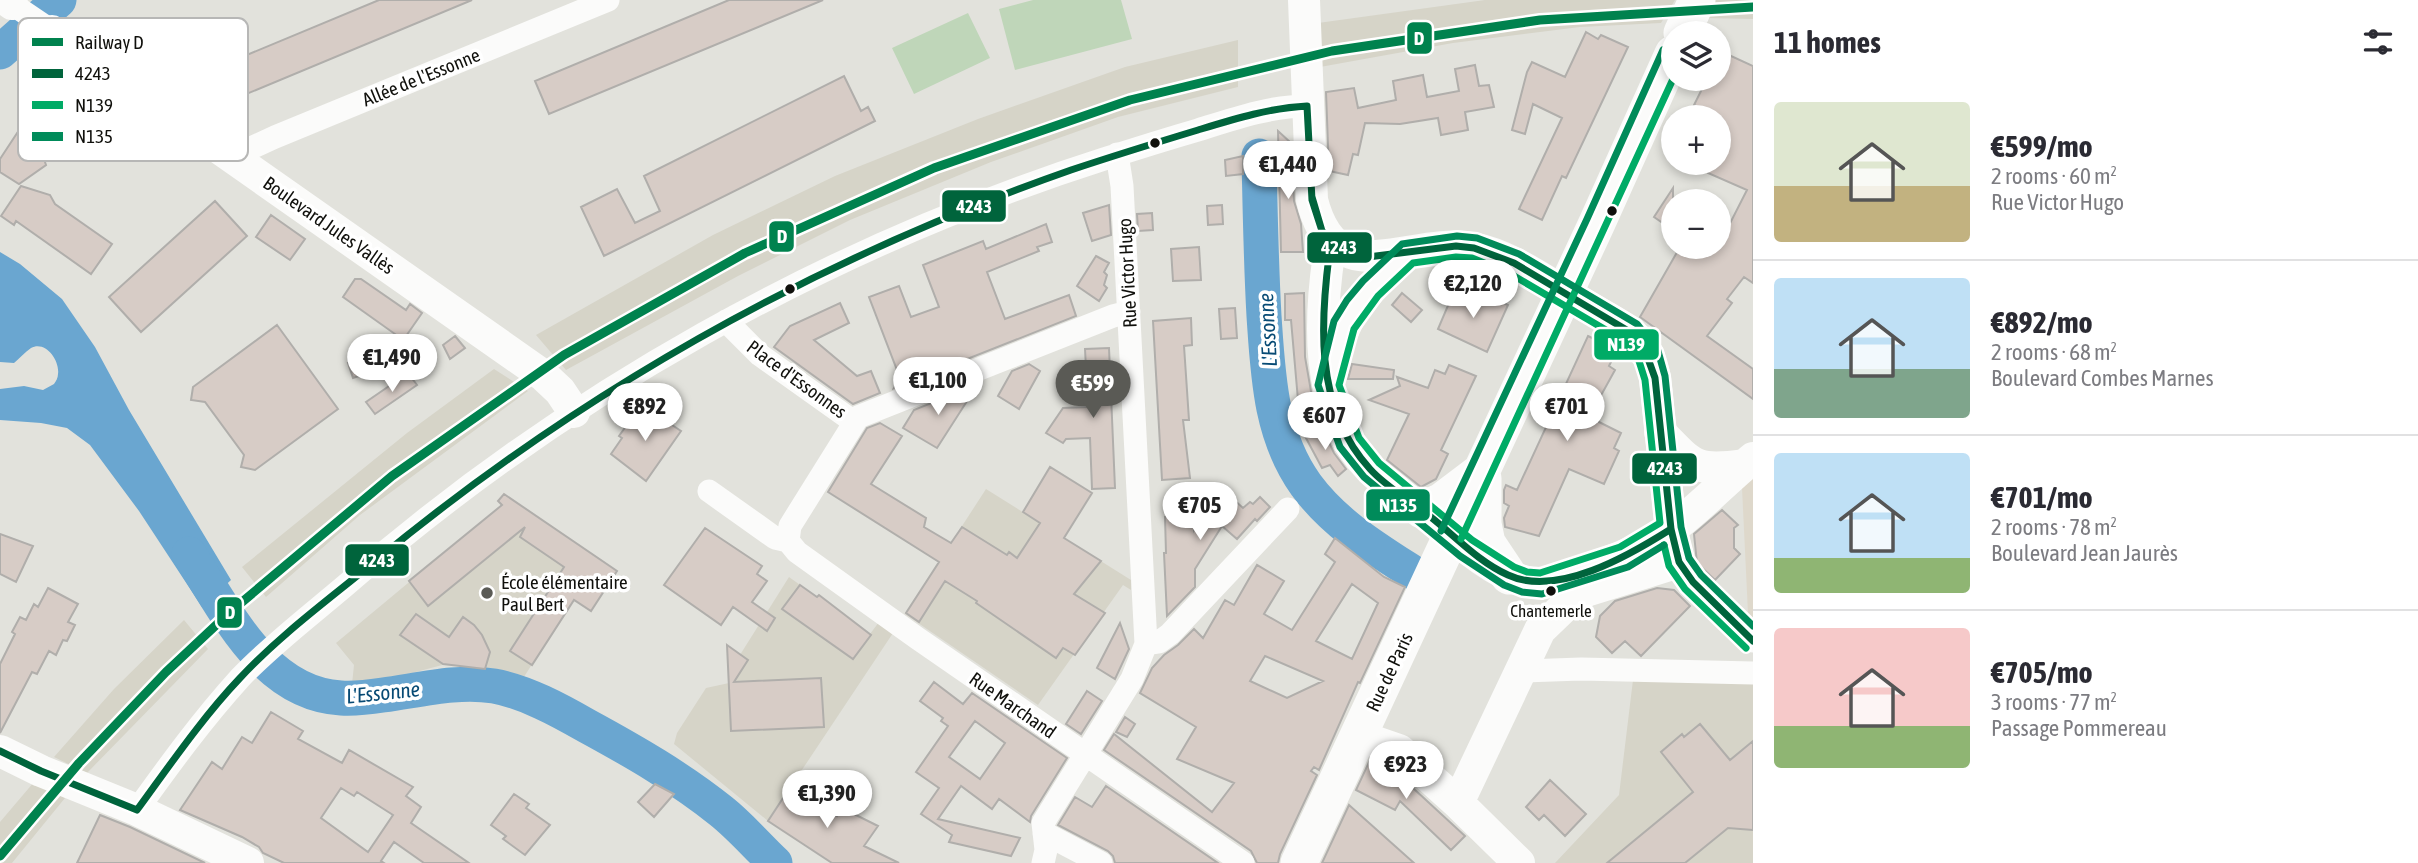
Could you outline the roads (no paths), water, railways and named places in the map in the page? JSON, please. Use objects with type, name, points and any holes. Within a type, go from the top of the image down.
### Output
[{"type":"main road","name":"Rue de Paris","points":[[1688,21],[1697,0]]},
{"type":"main road","name":"Rue de Paris","points":[[1299,863],[1483,470],[1661,79]]},
{"type":"main road","points":[[1422,510],[1442,501],[1483,470]]},
{"type":"main road","points":[[1483,470],[1483,524],[1487,542],[1525,580]]},
{"type":"street","name":"Allée de l'Essonne","points":[[248,151],[275,137],[608,0]]},
{"type":"street","points":[[1304,0],[1312,200],[1322,231],[1331,241],[1353,254],[1368,257],[1456,246],[1493,254],[1514,263],[1630,332],[1649,356],[1655,378],[1671,529],[1679,562],[1693,582],[1753,641]]},
{"type":"street","name":"Boulevard Jules Vallès","points":[[10,2],[32,18]]},
{"type":"street","points":[[137,810],[181,747],[244,674],[369,565],[460,491],[574,412],[726,321],[813,276],[925,225],[1043,178],[1117,154],[1230,120],[1289,106],[1307,106]]},
{"type":"street","name":"Rue Victor Hugo","points":[[1117,154],[1122,186],[1146,644]]},
{"type":"street","name":"Boulevard Jules Vallès","points":[[239,161],[544,376],[560,391],[574,412]]},
{"type":"street","points":[[1331,241],[1323,327],[1328,386],[1350,443],[1363,461],[1422,510],[1446,545],[1466,548],[1525,580],[1624,557],[1671,529],[1748,461]]},
{"type":"street","points":[[1328,386],[1338,342],[1354,307],[1408,253]]},
{"type":"street","points":[[854,422],[858,417],[1129,312]]},
{"type":"street","name":"Place d'Essonnes","points":[[726,321],[760,355],[854,422],[790,526],[788,541]]},
{"type":"street","points":[[1660,432],[1688,461],[1701,467],[1715,469],[1748,461]]},
{"type":"street","points":[[709,491],[775,538],[788,541]]},
{"type":"street","points":[[1043,863],[1046,850],[1043,823],[1132,679],[1146,644],[1159,642],[1170,634],[1287,509]]},
{"type":"street","name":"Rue Marchand","points":[[788,541],[797,552],[1243,863]]},
{"type":"street","points":[[1458,803],[1540,631],[1567,604],[1586,591],[1679,562]]},
{"type":"street","points":[[1525,580],[1540,631]]},
{"type":"street","points":[[1521,671],[1581,669],[1753,673]]},
{"type":"street","points":[[1358,739],[1399,750],[1519,863]]},
{"type":"street","points":[[0,751],[41,771],[137,810],[248,863]]},
{"type":"street","points":[[1044,833],[1101,863]]},
{"type":"water","points":[[0,252],[20,264],[62,299],[95,347],[129,410],[231,580],[202,607],[139,511],[90,445],[67,428],[0,420],[0,389],[24,386],[43,390],[54,384],[58,369],[50,353],[36,346],[14,363],[0,362]]},
{"type":"waterway","name":"L'Essonne","points":[[39,18],[59,0]]},
{"type":"waterway","name":"L'Essonne","points":[[0,52],[18,36]]},
{"type":"waterway","name":"L'Essonne","points":[[1259,156],[1267,360],[1273,404],[1285,446],[1306,485],[1329,511],[1355,533],[1412,572]]},
{"type":"waterway","name":"L'Essonne","points":[[189,554],[250,646],[290,682],[314,693],[341,698],[467,684],[494,686],[518,693],[565,714],[673,776],[728,817],[775,863]]},
{"type":"rail line","name":"D","points":[[0,856],[79,763],[166,672],[229,613],[392,476],[564,355],[745,253],[934,168],[1130,100],[1332,51],[1540,20],[1753,7]]},
{"type":"place","name":"Chantemerle","points":[[1551,591]]},
{"type":"place","name":"École élémentaire Paul Bert","points":[[487,593]]}]
